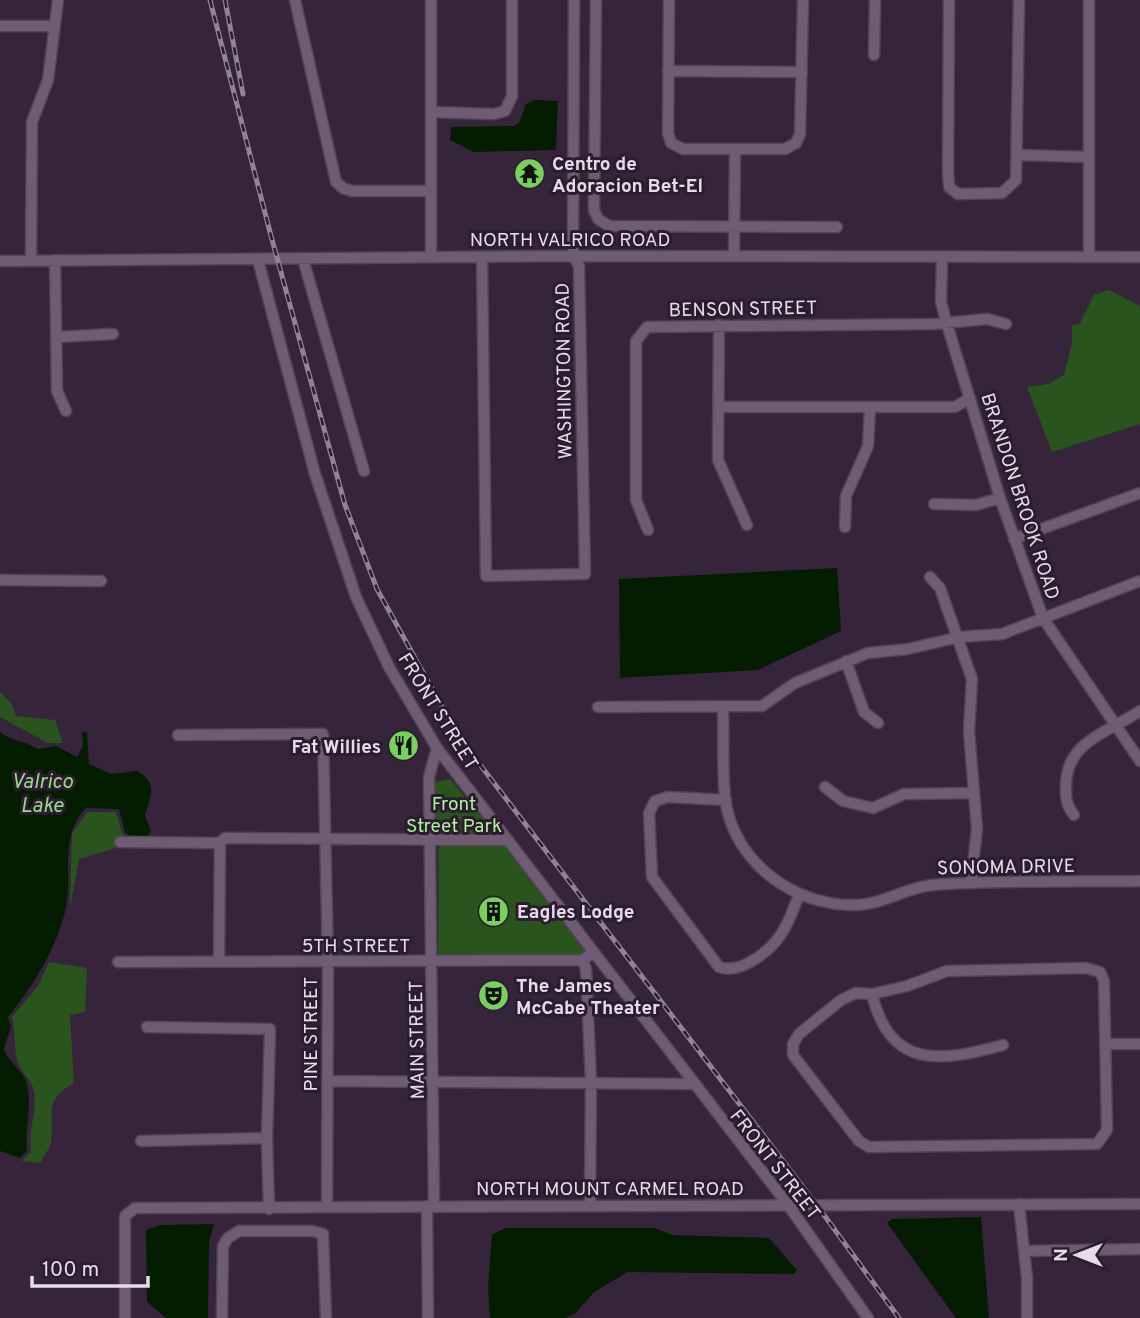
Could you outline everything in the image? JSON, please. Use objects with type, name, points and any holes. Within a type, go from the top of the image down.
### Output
[{"type":"street","points":[[31,260],[32,122],[48,80],[58,0]]},
{"type":"street","points":[[295,0],[336,182],[352,191],[430,191]]},
{"type":"street","points":[[431,0],[431,257]]},
{"type":"street","points":[[431,112],[494,114],[505,111],[512,96],[512,0]]},
{"type":"street","name":"WASHINGTON ROAD","points":[[482,257],[486,576],[585,574],[579,266],[573,256],[574,0]]},
{"type":"street","points":[[596,0],[594,209],[598,219],[610,226],[837,227]]},
{"type":"street","points":[[668,0],[671,143],[683,149],[785,149],[796,143],[800,134],[803,0]]},
{"type":"street","points":[[874,55],[875,0]]},
{"type":"street","points":[[949,0],[949,187],[958,194],[1002,193],[1016,180],[1019,0]]},
{"type":"street","points":[[1089,0],[1089,257]]},
{"type":"street","points":[[0,26],[53,26]]},
{"type":"street","points":[[668,71],[802,72]]},
{"type":"street","points":[[734,256],[735,149]]},
{"type":"street","points":[[1018,155],[1088,158]]},
{"type":"street","name":"NORTH VALRICO ROAD","points":[[0,261],[573,256],[1140,257]]},
{"type":"street","name":"BRANDON BROOK ROAD","points":[[942,258],[941,302],[946,321],[1000,498],[1043,618],[1140,761]]},
{"type":"street","points":[[303,259],[364,471]]},
{"type":"street","points":[[55,260],[57,391],[66,411]]},
{"type":"street","name":"FRONT STREET","points":[[258,260],[315,474],[356,597],[389,667],[437,748],[692,1084],[788,1205],[868,1318]]},
{"type":"street","name":"BENSON STREET","points":[[648,530],[636,500],[636,341],[647,327],[934,324],[987,319],[1006,324]]},
{"type":"street","points":[[719,325],[718,460],[747,525]]},
{"type":"street","points":[[56,337],[113,334]]},
{"type":"street","points":[[719,407],[956,407],[970,398]]},
{"type":"street","points":[[845,527],[846,496],[868,446],[870,407]]},
{"type":"street","points":[[1014,539],[1140,493]]},
{"type":"street","points":[[934,504],[976,505],[1000,498]]},
{"type":"street","points":[[930,577],[940,588],[972,679],[969,731],[976,829],[971,883]]},
{"type":"street","points":[[0,580],[101,581]]},
{"type":"street","points":[[598,707],[762,706],[795,683],[868,653],[1002,634],[1140,581]]},
{"type":"street","points":[[846,661],[864,712],[878,723]]},
{"type":"street","name":"SONOMA DRIVE","points":[[723,708],[726,800],[734,831],[751,858],[773,880],[799,895],[828,904],[858,905],[884,900],[929,885],[1140,881]]},
{"type":"street","points":[[1073,814],[1066,805],[1067,767],[1077,749],[1140,711]]},
{"type":"street","name":"PINE STREET","points":[[178,736],[323,734],[328,963],[327,1207]]},
{"type":"street","name":"MAIN STREET","points":[[428,1318],[434,1083],[429,777],[437,748]]},
{"type":"street","points":[[825,787],[843,801],[873,808],[904,794],[973,793]]},
{"type":"street","points":[[726,800],[668,797],[655,801],[649,813],[652,877],[719,967],[730,971],[739,969],[772,944],[783,931],[799,895]]},
{"type":"street","points":[[219,962],[220,843],[225,838],[506,839]]},
{"type":"street","points":[[120,842],[220,843]]},
{"type":"street","points":[[590,1206],[591,1082],[586,970],[583,960],[592,953]]},
{"type":"street","name":"5TH STREET","points":[[118,962],[583,960]]},
{"type":"street","points":[[1086,968],[1100,972],[1104,981],[1106,1044],[1107,1130],[1097,1144],[869,1146],[859,1141],[793,1055],[793,1044],[799,1034],[841,1000],[856,993],[872,994],[907,986],[947,971],[1086,968]]},
{"type":"street","points":[[872,994],[878,1017],[898,1045],[913,1054],[929,1058],[974,1053],[1003,1045]]},
{"type":"street","points":[[147,1027],[270,1029],[267,1138],[269,1209]]},
{"type":"street","points":[[1106,1044],[1140,1044]]},
{"type":"street","points":[[328,1081],[692,1084]]},
{"type":"street","points":[[141,1141],[267,1138]]},
{"type":"street","points":[[1019,1204],[1027,1318]]},
{"type":"street","name":"NORTH MOUNT CARMEL ROAD","points":[[125,1318],[125,1216],[135,1208],[1140,1204]]},
{"type":"street","points":[[222,1318],[223,1246],[228,1238],[239,1231],[313,1231],[323,1234],[326,1318]]},
{"type":"street","points":[[1024,1251],[1140,1249]]},
{"type":"green space","points":[[1109,290],[1140,306],[1140,424],[1052,452],[1027,387],[1049,384],[1064,375],[1072,343],[1072,326],[1080,323],[1094,295]]},
{"type":"green space","points":[[0,692],[11,703],[16,716],[55,720],[63,743],[48,743],[0,717]]},
{"type":"green space","name":"Front Street Park","points":[[450,779],[492,832],[487,835],[436,834],[432,823],[432,793],[436,782]]},
{"type":"green space","points":[[87,812],[116,812],[122,833],[127,838],[115,839],[115,846],[122,846],[79,859],[70,907],[72,834]]},
{"type":"green space","points":[[439,844],[504,844],[587,953],[577,957],[438,958]]},
{"type":"green space","points":[[49,962],[87,968],[85,1012],[70,1015],[74,1083],[64,1089],[54,1102],[51,1142],[41,1163],[22,1161],[31,1152],[35,1101],[32,1084],[17,1060],[12,1017],[38,986]]},
{"type":"water","points":[[534,100],[558,101],[556,150],[474,152],[450,140],[451,127],[514,126],[519,123],[526,104]]},
{"type":"water","points":[[837,568],[841,631],[758,670],[620,678],[619,579]]},
{"type":"water","name":"Valrico Lake","points":[[0,732],[38,749],[56,746],[77,757],[83,746],[82,732],[87,732],[89,764],[111,774],[137,771],[151,786],[145,816],[151,831],[147,837],[133,839],[125,832],[119,809],[86,808],[72,831],[67,898],[61,926],[42,968],[8,1017],[11,1027],[4,1049],[24,1077],[29,1094],[27,1151],[20,1158],[0,1151]]},
{"type":"water","points":[[981,1217],[989,1318],[956,1318],[887,1223],[892,1219]]},
{"type":"water","points":[[214,1224],[209,1242],[208,1318],[166,1318],[147,1302],[146,1230],[161,1225]]},
{"type":"water","points":[[505,1228],[654,1228],[673,1235],[769,1238],[797,1270],[794,1274],[628,1272],[594,1292],[576,1313],[566,1318],[490,1318],[488,1287],[492,1235]]},
{"type":"railway","points":[[210,0],[345,505],[377,589],[458,736],[816,1204],[899,1318]]},
{"type":"railway","points":[[225,0],[243,94]]},
{"type":"place","name":"Centro de Adoracion Bet-El","points":[[529,174]]},
{"type":"place","name":"Fat Willies","points":[[404,746]]},
{"type":"place","name":"Eagles Lodge","points":[[494,911]]},
{"type":"place","name":"The James McCabe Theater","points":[[493,996]]}]
